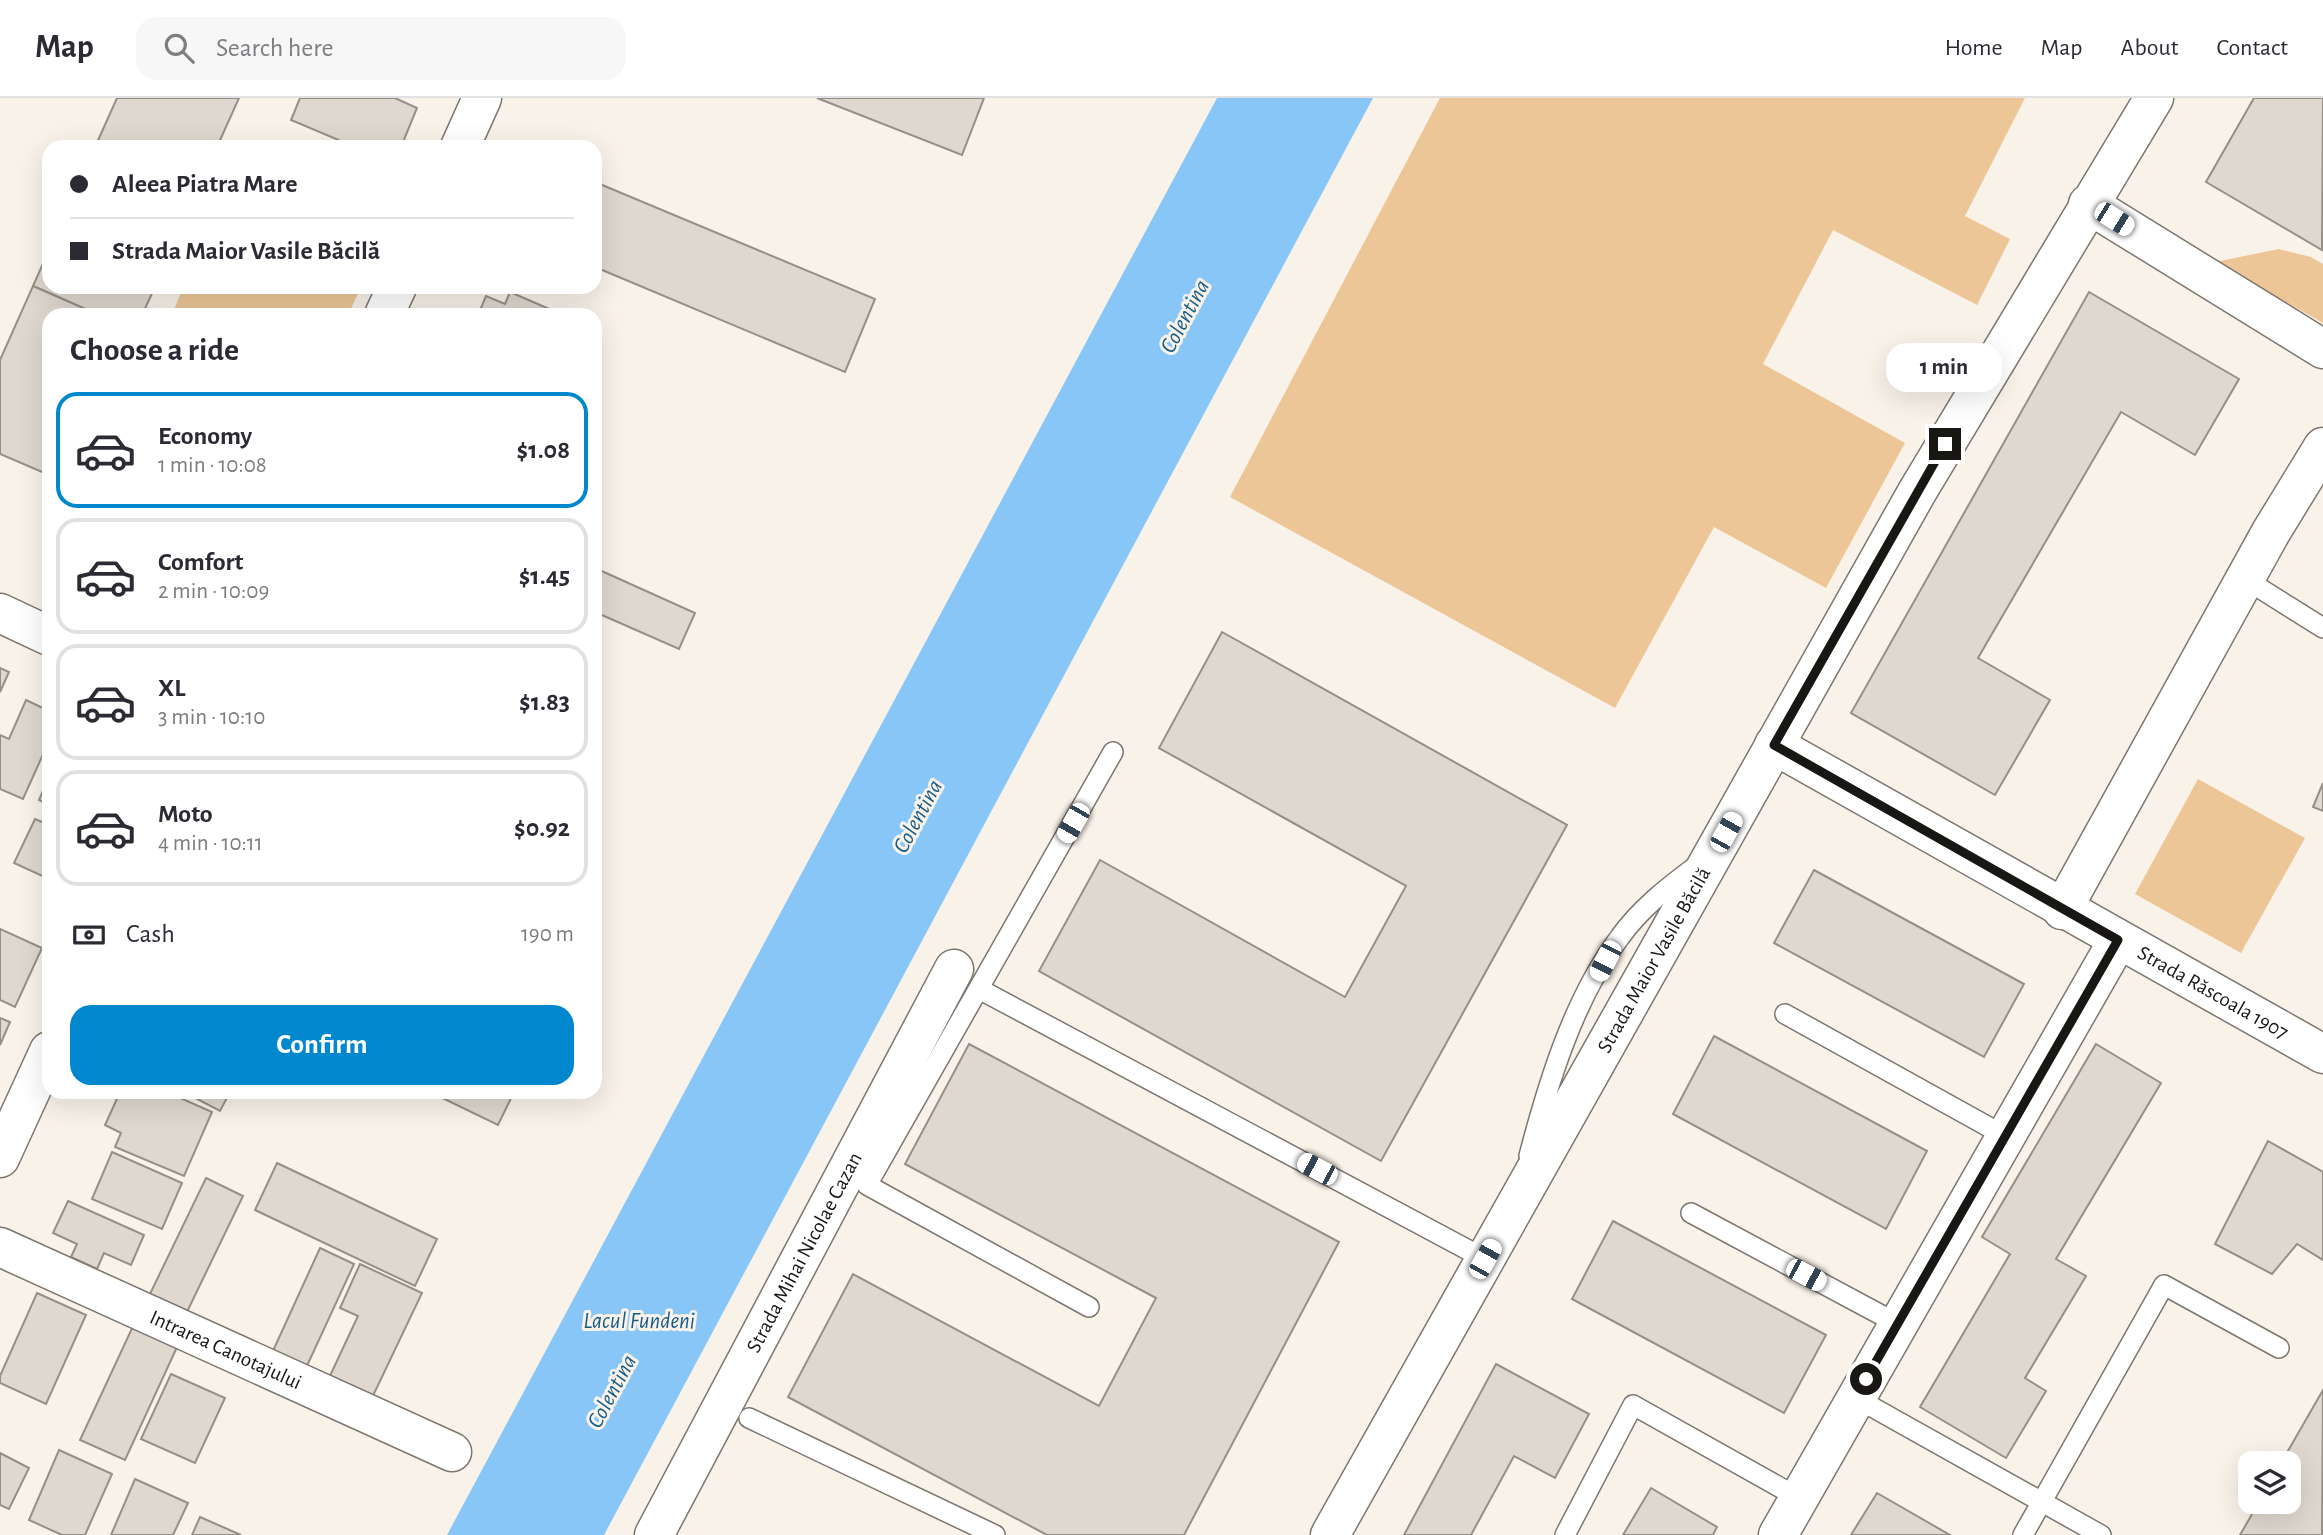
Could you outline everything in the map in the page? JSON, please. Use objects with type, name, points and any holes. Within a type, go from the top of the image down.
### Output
[{"type":"street","points":[[463,140],[482,98]]},
{"type":"street","name":"Strada Maior Vasile Băcilă","points":[[1330,1535],[1916,492],[2154,98]]},
{"type":"street","points":[[2088,204],[2323,349]]},
{"type":"street","points":[[2062,910],[2245,579],[2323,447]]},
{"type":"street","points":[[0,613],[42,633]]},
{"type":"street","name":"Strada Răscoala 1907","points":[[1774,745],[2062,910],[2323,1054]]},
{"type":"street","points":[[1778,1535],[2118,940]]},
{"type":"street","name":"Strada Mihai Nicolae Cazan","points":[[654,1535],[967,979]]},
{"type":"street","points":[[0,1158],[42,1066]]},
{"type":"street","name":"Intrarea Canotajului","points":[[0,1247],[452,1452]]},
{"type":"lane","points":[[2245,579],[2323,628]]},
{"type":"lane","points":[[1089,1307],[867,1185],[967,979],[1113,752]]},
{"type":"lane","points":[[967,979],[1485,1259]]},
{"type":"lane","points":[[1785,1014],[2005,1136]]},
{"type":"lane","points":[[1692,1213],[1898,1324]]},
{"type":"lane","points":[[2023,1535],[2164,1284],[2278,1348]]},
{"type":"lane","points":[[1856,1398],[2101,1535]]},
{"type":"lane","points":[[1564,1535],[1633,1405],[1799,1497]]},
{"type":"lane","points":[[749,1418],[995,1535]]},
{"type":"shaded area","points":[[1440,98],[2025,98],[1965,216],[2010,239],[1977,305],[1833,230],[1763,364],[1905,443],[1826,588],[1714,527],[1615,708],[1230,497]]},
{"type":"shaded area","points":[[2279,249],[2311,257],[2323,264],[2323,323],[2215,262]]},
{"type":"shaded area","points":[[180,294],[358,294],[351,308],[175,308]]},
{"type":"shaded area","points":[[2198,779],[2305,838],[2241,953],[2135,894]]},
{"type":"water","name":"Lacul Fundeni","points":[[1217,98],[1373,98],[604,1535],[447,1535]]},
{"type":"building","points":[[117,98],[239,98],[220,140],[98,140]]},
{"type":"building","points":[[300,98],[395,98],[417,108],[404,140],[338,140],[291,120]]},
{"type":"building","points":[[817,98],[984,98],[962,155]]},
{"type":"building","points":[[2254,98],[2323,98],[2322,250],[2206,182]]},
{"type":"building","points":[[602,185],[875,299],[845,372],[602,270]]},
{"type":"building","points":[[42,266],[42,290],[33,286]]},
{"type":"building","points":[[33,286],[42,290],[42,294],[51,294],[83,308],[42,308],[42,472],[0,454],[0,360]]},
{"type":"building","points":[[2089,292],[2239,379],[2195,455],[2121,412],[1978,658],[2050,700],[1995,795],[1851,713]]},
{"type":"building","points":[[51,294],[152,294],[145,308],[83,308]]},
{"type":"building","points":[[509,294],[515,294],[547,308],[481,308],[486,296],[505,304]]},
{"type":"building","points":[[602,571],[695,613],[679,649],[602,615]]},
{"type":"building","points":[[1222,632],[1567,825],[1381,1161],[1039,971],[1100,860],[1345,997],[1406,886],[1159,748]]},
{"type":"building","points":[[0,668],[9,672],[0,692]]},
{"type":"building","points":[[26,700],[42,708],[42,757],[23,799],[0,789],[0,735],[9,739]]},
{"type":"building","points":[[2323,783],[2323,811],[2313,807]]},
{"type":"building","points":[[35,819],[42,822],[42,876],[14,863]]},
{"type":"building","points":[[1814,870],[2024,984],[1984,1057],[1774,943]]},
{"type":"building","points":[[0,929],[42,948],[15,1007],[0,1000]]},
{"type":"building","points":[[0,1018],[10,1022],[0,1045]]},
{"type":"building","points":[[1714,1036],[1927,1151],[1886,1229],[1673,1114]]},
{"type":"building","points":[[969,1044],[1339,1242],[1184,1535],[1047,1535],[788,1397],[853,1274],[1099,1406],[1156,1298],[905,1164]]},
{"type":"building","points":[[2096,1044],[2161,1083],[2056,1259],[2086,1276],[2025,1378],[2046,1391],[2006,1458],[1920,1407],[2010,1254],[1982,1237]]},
{"type":"building","points":[[117,1099],[183,1099],[212,1112],[184,1176],[115,1147],[121,1133],[105,1125]]},
{"type":"building","points":[[197,1099],[226,1099],[220,1111]]},
{"type":"building","points":[[444,1099],[511,1099],[498,1125]]},
{"type":"building","points":[[2268,1141],[2323,1172],[2323,1260],[2297,1244],[2272,1274],[2215,1244]]},
{"type":"building","points":[[112,1152],[182,1183],[162,1229],[92,1199]]},
{"type":"building","points":[[277,1163],[437,1239],[415,1286],[255,1210]]},
{"type":"building","points":[[206,1178],[243,1196],[186,1314],[149,1296]]},
{"type":"building","points":[[68,1201],[144,1235],[131,1265],[104,1253],[97,1269],[71,1257],[77,1244],[53,1233]]},
{"type":"building","points":[[1613,1221],[1826,1335],[1784,1413],[1572,1299]]},
{"type":"building","points":[[320,1248],[354,1264],[306,1368],[272,1353]]},
{"type":"building","points":[[360,1264],[422,1293],[371,1400],[328,1380],[358,1316],[340,1308]]},
{"type":"building","points":[[37,1293],[86,1315],[46,1404],[0,1383],[0,1376]]},
{"type":"building","points":[[134,1324],[178,1345],[125,1460],[80,1440]]},
{"type":"building","points":[[1496,1364],[1589,1414],[1555,1478],[1514,1456],[1471,1535],[1404,1535]]},
{"type":"building","points":[[171,1374],[225,1398],[195,1463],[141,1439]]},
{"type":"building","points":[[2323,1390],[2322,1535],[2240,1535],[2252,1514],[2301,1514],[2301,1451],[2288,1451]]},
{"type":"building","points":[[59,1450],[112,1474],[85,1535],[62,1535],[29,1520]]},
{"type":"building","points":[[0,1453],[29,1468],[9,1509],[0,1505]]},
{"type":"building","points":[[135,1479],[188,1503],[173,1535],[111,1535]]},
{"type":"building","points":[[1651,1488],[1717,1527],[1713,1535],[1623,1535]]},
{"type":"building","points":[[1877,1493],[1950,1535],[1851,1535]]},
{"type":"building","points":[[200,1517],[241,1535],[192,1535]]},
{"type":"route","points":[[1866,1379],[2118,940],[1774,745],[1945,444]]},
{"type":"water label","name":"Colentina","points":[[1184,316]]},
{"type":"water label","name":"Colentina","points":[[917,816]]},
{"type":"water label","name":"Colentina","points":[[611,1391]]}]
